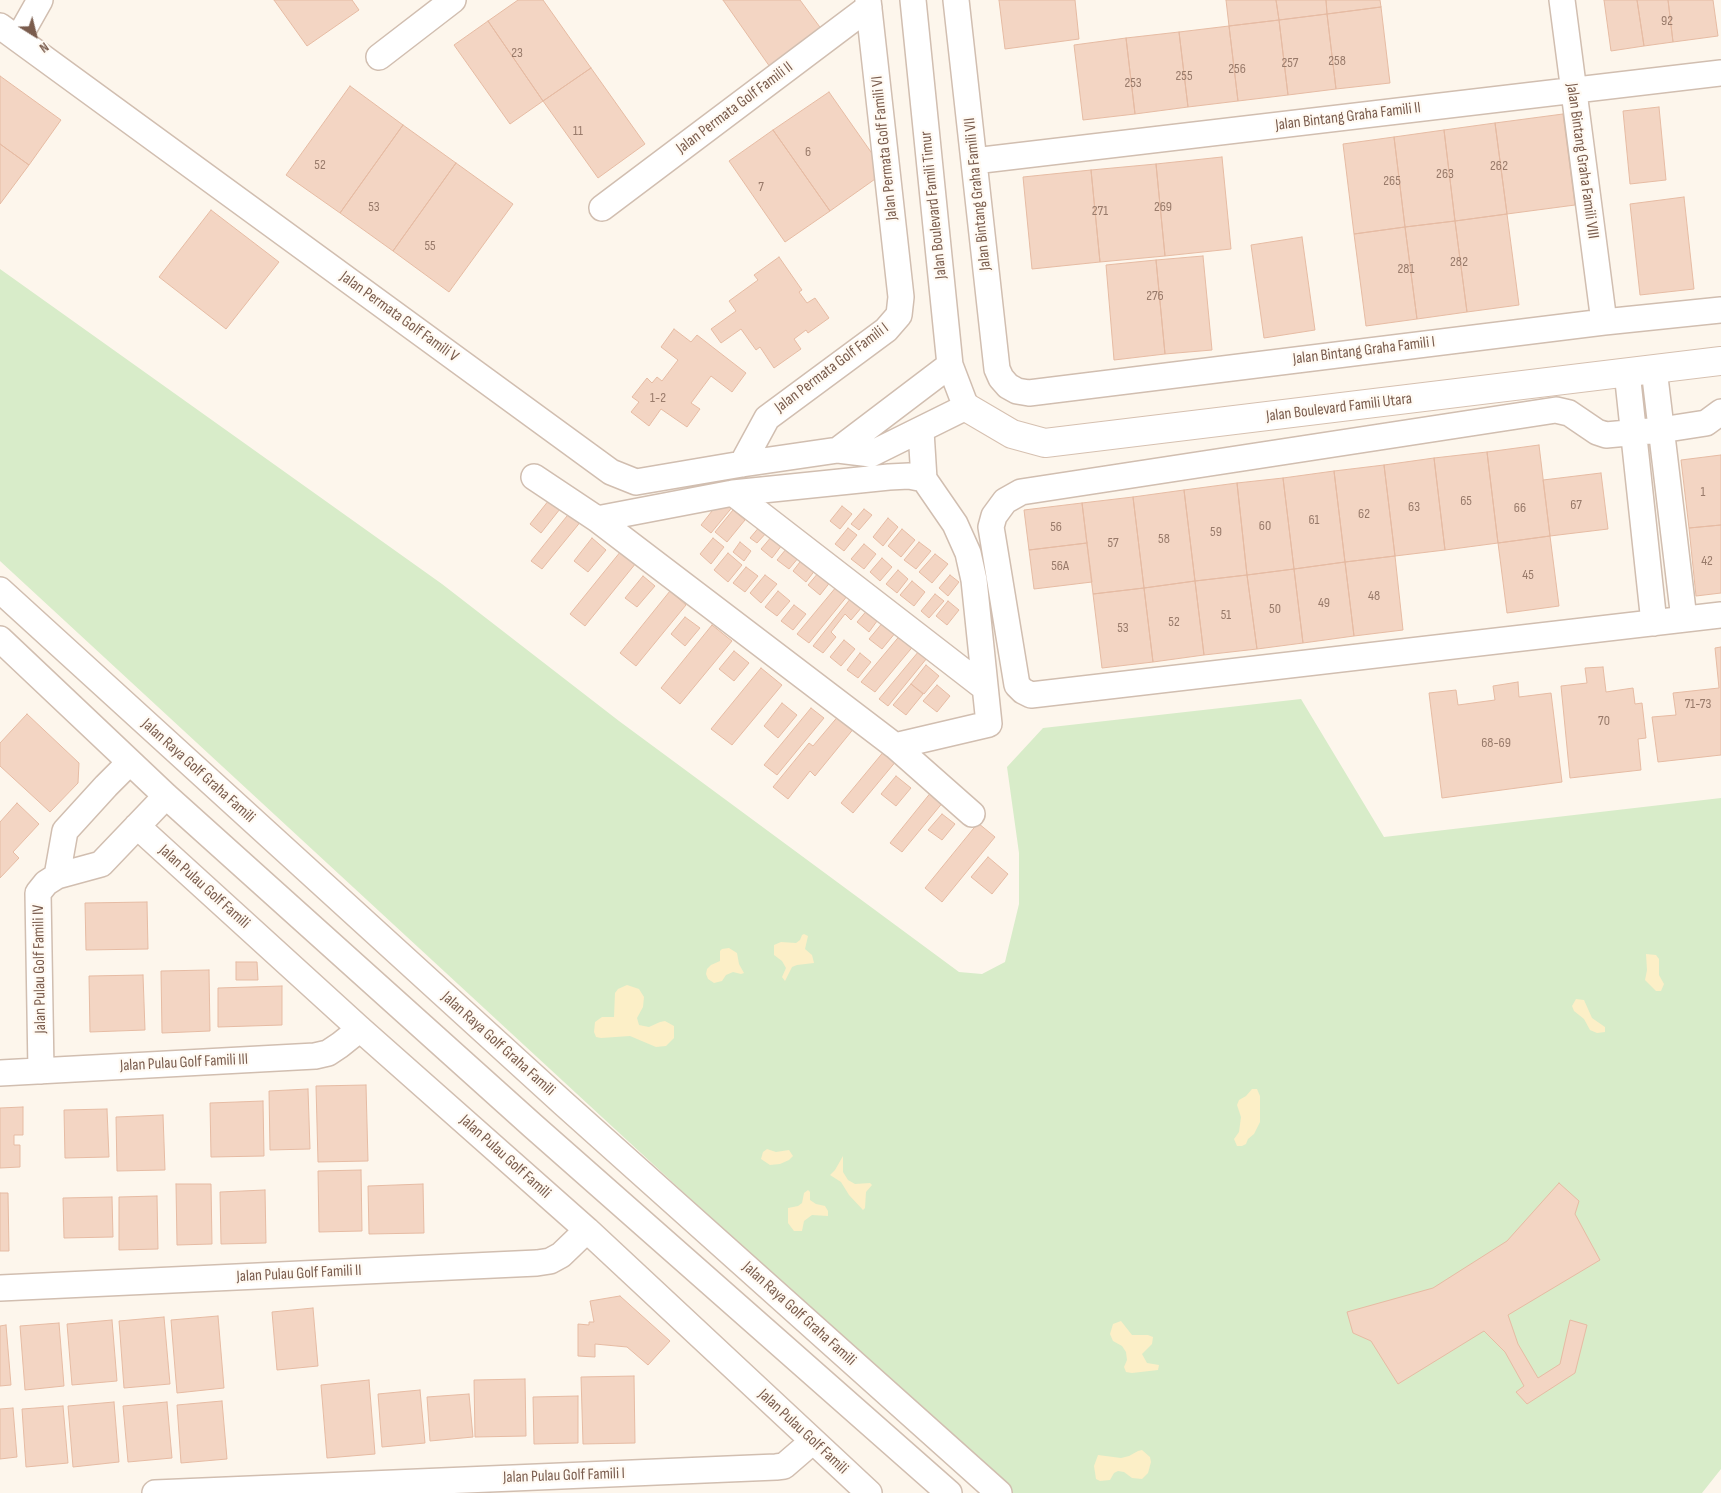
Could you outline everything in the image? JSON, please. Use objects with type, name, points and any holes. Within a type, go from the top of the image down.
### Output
[{"type":"street","points":[[9,33],[40,0]]},
{"type":"street","points":[[379,58],[454,0]]},
{"type":"street","name":"Jalan Boulevard Famili Timur","points":[[914,0],[950,365],[966,407]]},
{"type":"street","name":"Jalan Bintang Graha Famili VII","points":[[956,0],[997,369],[1000,378],[1008,386]]},
{"type":"street","name":"Jalan Bintang Graha Famili VIII","points":[[1562,0],[1604,322]]},
{"type":"street","name":"Jalan Permata Golf Famili II","points":[[602,208],[868,4]]},
{"type":"street","name":"Jalan Permata Golf Famili VI","points":[[868,4],[901,297]]},
{"type":"street","name":"Jalan Permata Golf Famili V","points":[[9,33],[611,472],[636,482],[838,450],[871,454],[921,431],[966,407]]},
{"type":"street","name":"Jalan Bintang Graha Famili II","points":[[974,161],[1721,72]]},
{"type":"street","name":"Jalan Permata Golf Famili I","points":[[742,464],[767,418],[886,330],[899,315],[901,297]]},
{"type":"street","name":"Jalan Bintang Graha Famili I","points":[[1008,386],[1017,391],[1028,393],[1604,322],[1721,310]]},
{"type":"street","name":"Jalan Boulevard Famili Utara","points":[[966,407],[1012,434],[1046,444],[1721,361]]},
{"type":"street","name":"Jalan Permata Golf Famili V","points":[[838,450],[950,365]]},
{"type":"street","points":[[1654,369],[1684,619]]},
{"type":"street","points":[[1627,372],[1654,623]]},
{"type":"street","points":[[1721,412],[1706,423],[1661,430],[1606,435],[1597,432],[1569,413],[1556,410],[1021,492],[1005,501],[994,516],[992,527],[1017,685],[1022,691],[1030,695],[1721,615]]},
{"type":"street","points":[[895,746],[989,724],[974,580],[968,553],[955,524],[924,479],[921,431]]},
{"type":"street","points":[[597,519],[733,493],[889,476],[909,476],[924,479]]},
{"type":"street","points":[[534,477],[597,519],[895,746],[972,814]]},
{"type":"street","points":[[733,493],[985,688]]},
{"type":"street","name":"Jalan Raya Golf Graha Famili","points":[[0,590],[563,1103],[999,1493]]},
{"type":"street","points":[[0,639],[166,796],[540,1132],[949,1493]]},
{"type":"street","points":[[57,876],[66,831],[130,762]]},
{"type":"street","name":"Jalan Pulau Golf Famili IV","points":[[42,1071],[38,893],[46,883],[57,876],[100,864],[166,796]]},
{"type":"street","name":"Jalan Pulau Golf Famili","points":[[137,826],[360,1029],[588,1230],[869,1493]]},
{"type":"street","name":"Jalan Pulau Golf Famili III","points":[[0,1073],[315,1056],[328,1053],[360,1029]]},
{"type":"street","name":"Jalan Pulau Golf Famili II","points":[[0,1288],[538,1263],[550,1261],[561,1255],[588,1230]]},
{"type":"street","name":"Jalan Pulau Golf Famili I","points":[[155,1493],[776,1468],[784,1466],[813,1441]]},
{"type":"green space","points":[[0,269],[442,584],[619,721],[959,972],[982,974],[1005,962],[1019,904],[1019,853],[1007,767],[1043,728],[1301,699],[1384,837],[1721,798],[1721,1469],[1702,1493],[1009,1493],[0,561]]},
{"type":"sand","points":[[804,934],[808,936],[805,949],[812,955],[814,963],[792,967],[785,981],[782,977],[786,968],[782,961],[774,955],[774,945],[781,942],[796,943]]},
{"type":"sand","points":[[729,948],[737,953],[739,964],[744,973],[733,972],[726,975],[722,981],[714,983],[708,979],[707,969],[720,961],[720,951],[722,949]]},
{"type":"sand","points":[[1646,954],[1656,955],[1659,959],[1659,975],[1664,984],[1661,991],[1656,991],[1645,980],[1647,970]]},
{"type":"sand","points":[[627,985],[639,989],[644,997],[643,1007],[637,1018],[639,1025],[649,1027],[665,1021],[674,1026],[674,1038],[666,1046],[656,1047],[630,1036],[596,1037],[594,1032],[595,1022],[602,1017],[614,1017],[615,993],[618,989]]},
{"type":"sand","points":[[1576,999],[1584,1000],[1592,1018],[1605,1027],[1605,1032],[1597,1033],[1590,1030],[1584,1019],[1574,1011],[1572,1006]]},
{"type":"sand","points":[[1252,1089],[1257,1089],[1260,1096],[1260,1122],[1246,1144],[1237,1146],[1234,1139],[1239,1132],[1241,1117],[1237,1105],[1239,1100]]},
{"type":"sand","points":[[767,1149],[776,1152],[789,1150],[793,1156],[780,1164],[770,1165],[761,1159],[763,1152]]},
{"type":"sand","points":[[843,1156],[843,1172],[848,1180],[855,1184],[870,1183],[872,1185],[866,1192],[865,1208],[863,1210],[849,1195],[841,1182],[830,1175]]},
{"type":"sand","points":[[808,1190],[810,1192],[810,1200],[825,1206],[828,1216],[812,1215],[804,1221],[802,1231],[794,1231],[788,1223],[788,1208],[802,1203],[804,1193]]},
{"type":"sand","points":[[1121,1321],[1132,1335],[1148,1335],[1153,1337],[1152,1344],[1142,1354],[1147,1363],[1159,1365],[1158,1370],[1126,1372],[1124,1367],[1127,1360],[1126,1352],[1122,1346],[1113,1341],[1110,1334],[1113,1324]]},
{"type":"sand","points":[[1142,1450],[1150,1457],[1151,1462],[1148,1473],[1142,1479],[1132,1478],[1124,1472],[1118,1471],[1114,1473],[1110,1480],[1100,1481],[1096,1479],[1094,1466],[1098,1455],[1121,1458]]},
{"type":"building","points":[[274,0],[352,0],[359,10],[307,46]]},
{"type":"building","points":[[518,0],[543,0],[591,68],[543,101],[488,21]]},
{"type":"building","points":[[723,0],[800,0],[822,30],[770,67]]},
{"type":"building","points":[[999,0],[1075,0],[1079,39],[1005,49]]},
{"type":"building","points":[[1226,0],[1276,0],[1279,20],[1229,26]]},
{"type":"building","points":[[1276,0],[1326,0],[1327,14],[1279,20]]},
{"type":"building","points":[[1326,0],[1380,0],[1381,7],[1327,14]]},
{"type":"building","points":[[1604,0],[1637,0],[1644,46],[1611,51]]},
{"type":"building","points":[[1637,0],[1668,0],[1673,42],[1644,46]]},
{"type":"building","points":[[1668,0],[1713,0],[1718,36],[1673,42]]},
{"type":"building","points":[[1381,7],[1390,83],[1336,89],[1327,14]]},
{"type":"building","points":[[1327,14],[1336,89],[1288,95],[1279,20]]},
{"type":"building","points":[[1279,20],[1288,95],[1238,101],[1229,26]]},
{"type":"building","points":[[488,21],[543,101],[510,124],[454,45]]},
{"type":"building","points":[[1229,26],[1238,101],[1188,107],[1179,32]]},
{"type":"building","points":[[1179,32],[1188,107],[1135,114],[1126,38]]},
{"type":"building","points":[[1126,38],[1135,114],[1083,120],[1074,45]]},
{"type":"building","points":[[591,68],[645,144],[598,178],[543,101]]},
{"type":"building","points":[[0,76],[61,120],[29,165],[0,144]]},
{"type":"building","points":[[350,86],[403,125],[340,213],[286,175]]},
{"type":"building","points":[[829,92],[885,172],[830,211],[773,130]]},
{"type":"building","points":[[1659,107],[1666,180],[1630,184],[1623,111]]},
{"type":"building","points":[[1563,114],[1575,205],[1507,214],[1495,123]]},
{"type":"building","points":[[1495,123],[1507,214],[1455,221],[1444,130]]},
{"type":"building","points":[[403,125],[456,163],[393,251],[340,213]]},
{"type":"building","points":[[773,130],[830,211],[785,242],[729,161]]},
{"type":"building","points":[[1444,130],[1455,221],[1405,227],[1394,137]]},
{"type":"building","points":[[1394,137],[1405,227],[1354,234],[1343,144]]},
{"type":"building","points":[[0,144],[29,165],[0,204]]},
{"type":"building","points":[[1222,157],[1231,249],[1165,256],[1156,164]]},
{"type":"building","points":[[456,163],[513,204],[449,292],[393,251]]},
{"type":"building","points":[[1156,164],[1165,256],[1100,262],[1091,170]]},
{"type":"building","points":[[1091,170],[1100,262],[1032,269],[1023,177]]},
{"type":"building","points":[[1684,197],[1694,289],[1640,295],[1630,204]]},
{"type":"building","points":[[211,210],[279,262],[226,329],[159,277]]},
{"type":"building","points":[[1507,214],[1519,305],[1467,312],[1455,221]]},
{"type":"building","points":[[1455,221],[1467,312],[1417,319],[1405,227]]},
{"type":"building","points":[[1405,227],[1417,319],[1366,326],[1354,234]]},
{"type":"building","points":[[1302,237],[1315,330],[1264,338],[1251,245]]},
{"type":"building","points":[[1203,256],[1212,350],[1165,354],[1156,260]]},
{"type":"building","points":[[779,257],[802,290],[799,292],[807,303],[815,298],[829,318],[808,333],[806,330],[794,339],[801,349],[774,368],[760,347],[756,350],[741,329],[721,343],[711,329],[736,311],[729,301],[758,280],[754,275]]},
{"type":"building","points":[[1156,260],[1165,354],[1114,360],[1106,265]]},
{"type":"building","points":[[674,329],[691,342],[697,335],[746,373],[732,392],[711,376],[691,403],[700,409],[687,427],[661,409],[649,426],[631,412],[639,402],[632,397],[647,378],[652,383],[657,377],[662,381],[678,360],[661,347]]},
{"type":"building","points":[[1539,445],[1550,536],[1498,543],[1487,452]]},
{"type":"building","points":[[1487,452],[1498,543],[1445,550],[1434,458]]},
{"type":"building","points":[[1721,455],[1721,525],[1689,528],[1681,460]]},
{"type":"building","points":[[1434,458],[1445,550],[1395,556],[1384,465]]},
{"type":"building","points":[[1384,465],[1395,556],[1345,562],[1334,471]]},
{"type":"building","points":[[1334,471],[1345,562],[1294,569],[1283,478]]},
{"type":"building","points":[[1601,473],[1608,529],[1550,536],[1543,480]]},
{"type":"building","points":[[1283,478],[1294,569],[1247,575],[1237,483]]},
{"type":"building","points":[[1237,483],[1247,575],[1195,581],[1184,490]]},
{"type":"building","points":[[1184,490],[1195,581],[1144,588],[1133,497]]},
{"type":"building","points":[[723,497],[734,505],[711,533],[701,525]]},
{"type":"building","points":[[1133,497],[1144,588],[1093,594],[1082,503]]},
{"type":"building","points":[[549,500],[560,509],[541,533],[530,524]]},
{"type":"building","points":[[1082,503],[1087,543],[1029,550],[1024,510]]},
{"type":"building","points":[[842,506],[852,514],[840,529],[830,521]]},
{"type":"building","points":[[864,509],[872,515],[859,530],[851,524]]},
{"type":"building","points":[[733,510],[745,520],[727,542],[715,532]]},
{"type":"building","points":[[571,511],[582,520],[542,569],[531,561]]},
{"type":"building","points":[[888,518],[898,527],[883,546],[873,537]]},
{"type":"building","points":[[761,525],[768,531],[757,543],[750,538]]},
{"type":"building","points":[[1721,525],[1721,593],[1696,596],[1689,528]]},
{"type":"building","points":[[848,528],[857,535],[844,551],[835,544]]},
{"type":"building","points":[[902,529],[915,540],[901,557],[888,546]]},
{"type":"building","points":[[772,536],[782,545],[772,558],[761,549]]},
{"type":"building","points":[[1550,536],[1559,606],[1507,613],[1498,543]]},
{"type":"building","points":[[592,538],[606,550],[588,572],[574,561]]},
{"type":"building","points":[[713,538],[724,547],[711,564],[700,554]]},
{"type":"building","points":[[740,542],[751,551],[744,561],[733,552]]},
{"type":"building","points":[[919,542],[931,551],[916,569],[904,560]]},
{"type":"building","points":[[1087,543],[1092,582],[1034,589],[1029,550]]},
{"type":"building","points":[[864,544],[876,554],[864,569],[851,559]]},
{"type":"building","points":[[787,548],[799,557],[789,569],[777,560]]},
{"type":"building","points":[[621,551],[636,563],[585,626],[570,614]]},
{"type":"building","points":[[728,553],[742,565],[728,582],[714,570]]},
{"type":"building","points":[[935,554],[948,564],[932,583],[919,572]]},
{"type":"building","points":[[1395,556],[1403,630],[1354,636],[1345,562]]},
{"type":"building","points":[[803,558],[816,569],[806,582],[793,571]]},
{"type":"building","points":[[882,558],[892,567],[880,581],[870,572]]},
{"type":"building","points":[[1345,562],[1354,636],[1303,643],[1294,569]]},
{"type":"building","points":[[746,567],[758,576],[745,592],[733,583]]},
{"type":"building","points":[[1294,569],[1303,643],[1257,649],[1247,575]]},
{"type":"building","points":[[898,570],[908,579],[897,593],[886,584]]},
{"type":"building","points":[[819,572],[831,581],[820,595],[808,585]]},
{"type":"building","points":[[765,575],[777,584],[761,603],[750,593]]},
{"type":"building","points":[[950,575],[959,582],[948,596],[939,588]]},
{"type":"building","points":[[1247,575],[1257,649],[1204,655],[1195,581]]},
{"type":"building","points":[[643,576],[655,586],[637,607],[625,598]]},
{"type":"building","points":[[912,581],[925,592],[914,606],[900,595]]},
{"type":"building","points":[[1195,581],[1204,655],[1153,662],[1144,588]]},
{"type":"building","points":[[837,586],[848,595],[809,643],[797,634]]},
{"type":"building","points":[[1144,588],[1153,662],[1102,668],[1093,594]]},
{"type":"building","points":[[670,591],[686,605],[636,666],[620,653]]},
{"type":"building","points":[[778,591],[790,601],[777,616],[765,607]]},
{"type":"building","points":[[935,594],[944,601],[929,618],[921,611]]},
{"type":"building","points":[[851,598],[862,607],[851,620],[845,614],[831,632],[836,637],[823,653],[813,646]]},
{"type":"building","points":[[948,601],[959,610],[947,625],[936,616]]},
{"type":"building","points":[[794,605],[806,614],[793,630],[781,621]]},
{"type":"building","points":[[869,608],[880,617],[869,632],[857,622]]},
{"type":"building","points":[[685,617],[700,628],[685,646],[671,634]]},
{"type":"building","points":[[884,621],[896,632],[882,649],[869,639]]},
{"type":"building","points":[[712,625],[732,641],[680,704],[661,688]]},
{"type":"building","points":[[902,633],[915,644],[875,692],[861,682]]},
{"type":"building","points":[[844,640],[855,649],[841,666],[830,657]]},
{"type":"building","points":[[1721,647],[1721,755],[1658,762],[1652,717],[1676,715],[1673,693],[1719,688],[1715,648]]},
{"type":"building","points":[[734,651],[749,663],[734,681],[719,669]]},
{"type":"building","points":[[919,651],[927,658],[888,706],[879,699]]},
{"type":"building","points":[[860,653],[871,662],[858,678],[847,670]]},
{"type":"building","points":[[926,665],[939,676],[924,694],[911,684]]},
{"type":"building","points":[[1603,667],[1606,692],[1633,688],[1635,704],[1642,703],[1646,738],[1638,739],[1641,770],[1570,778],[1561,686],[1587,683],[1585,668]]},
{"type":"building","points":[[761,668],[782,685],[732,745],[711,729]]},
{"type":"building","points":[[1518,682],[1519,697],[1551,693],[1562,782],[1442,798],[1429,693],[1456,690],[1458,705],[1495,700],[1493,686]]},
{"type":"building","points":[[911,684],[923,694],[906,715],[893,705]]},
{"type":"building","points":[[937,685],[950,696],[937,712],[923,701]]},
{"type":"building","points":[[782,703],[797,715],[778,738],[764,726]]},
{"type":"building","points":[[811,708],[824,718],[777,775],[764,765]]},
{"type":"building","points":[[27,714],[79,763],[78,783],[50,812],[0,766],[0,743]]},
{"type":"building","points":[[840,714],[855,727],[815,776],[810,771],[788,799],[773,787],[809,743],[813,746]]},
{"type":"building","points":[[885,750],[897,760],[853,813],[841,803]]},
{"type":"building","points":[[896,776],[911,788],[896,806],[881,794]]},
{"type":"building","points":[[932,791],[944,801],[902,852],[890,843]]},
{"type":"building","points":[[17,803],[39,824],[13,852],[19,858],[0,878],[0,822]]},
{"type":"building","points":[[942,814],[955,824],[942,840],[928,830]]},
{"type":"building","points":[[978,823],[995,837],[942,902],[925,888]]},
{"type":"building","points":[[988,857],[1008,874],[992,894],[971,877]]},
{"type":"building","points":[[147,902],[148,949],[86,950],[85,903]]},
{"type":"building","points":[[236,962],[257,962],[258,980],[236,980]]},
{"type":"building","points":[[209,970],[210,1031],[162,1033],[161,971]]},
{"type":"building","points":[[143,975],[145,1030],[90,1032],[89,976]]},
{"type":"building","points":[[282,986],[282,1025],[218,1027],[218,988]]},
{"type":"building","points":[[366,1085],[368,1161],[318,1162],[316,1086]]},
{"type":"building","points":[[308,1089],[310,1149],[270,1150],[269,1091]]},
{"type":"building","points":[[263,1101],[264,1156],[211,1157],[210,1103]]},
{"type":"building","points":[[23,1107],[23,1135],[14,1135],[14,1145],[20,1145],[20,1167],[0,1168],[0,1108]]},
{"type":"building","points":[[107,1109],[109,1157],[65,1158],[64,1110]]},
{"type":"building","points":[[163,1115],[165,1170],[117,1171],[116,1117]]},
{"type":"building","points":[[361,1170],[362,1231],[319,1232],[318,1171]]},
{"type":"building","points":[[1559,1183],[1579,1201],[1575,1214],[1600,1260],[1508,1315],[1518,1344],[1538,1378],[1560,1364],[1570,1320],[1587,1325],[1575,1373],[1527,1404],[1516,1392],[1524,1386],[1505,1352],[1484,1331],[1398,1384],[1371,1341],[1353,1333],[1347,1312],[1433,1288],[1507,1241]]},
{"type":"building","points":[[176,1184],[211,1184],[212,1244],[177,1245]]},
{"type":"building","points":[[423,1184],[424,1233],[369,1234],[368,1186]]},
{"type":"building","points":[[265,1190],[266,1243],[221,1244],[220,1192]]},
{"type":"building","points":[[0,1193],[8,1193],[9,1251],[0,1251]]},
{"type":"building","points":[[157,1196],[158,1249],[119,1250],[119,1197]]},
{"type":"building","points":[[112,1197],[113,1237],[64,1238],[63,1198]]},
{"type":"building","points":[[620,1296],[670,1341],[648,1365],[627,1347],[595,1344],[595,1357],[578,1356],[578,1324],[589,1325],[589,1322],[594,1322],[590,1301]]},
{"type":"building","points":[[313,1308],[318,1366],[277,1370],[272,1312]]},
{"type":"building","points":[[218,1316],[224,1388],[177,1393],[171,1320]]},
{"type":"building","points":[[164,1317],[170,1384],[124,1388],[119,1321]]},
{"type":"building","points":[[112,1320],[117,1381],[72,1385],[67,1324]]},
{"type":"building","points":[[59,1323],[64,1386],[25,1390],[20,1326]]},
{"type":"building","points":[[6,1325],[11,1385],[0,1386],[0,1326]]},
{"type":"building","points":[[634,1376],[635,1443],[583,1444],[581,1377]]},
{"type":"building","points":[[525,1379],[526,1436],[475,1437],[474,1380]]},
{"type":"building","points":[[369,1380],[375,1454],[327,1458],[321,1385]]},
{"type":"building","points":[[420,1390],[425,1443],[382,1447],[378,1394]]},
{"type":"building","points":[[469,1394],[473,1437],[430,1441],[427,1397]]},
{"type":"building","points":[[578,1396],[578,1443],[534,1444],[533,1397]]},
{"type":"building","points":[[222,1401],[227,1459],[181,1463],[177,1405]]},
{"type":"building","points":[[114,1402],[119,1462],[73,1467],[68,1406]]},
{"type":"building","points":[[167,1402],[172,1458],[128,1462],[123,1406]]},
{"type":"building","points":[[63,1406],[68,1463],[26,1467],[22,1409]]},
{"type":"building","points":[[13,1408],[17,1457],[0,1459],[0,1409]]}]
